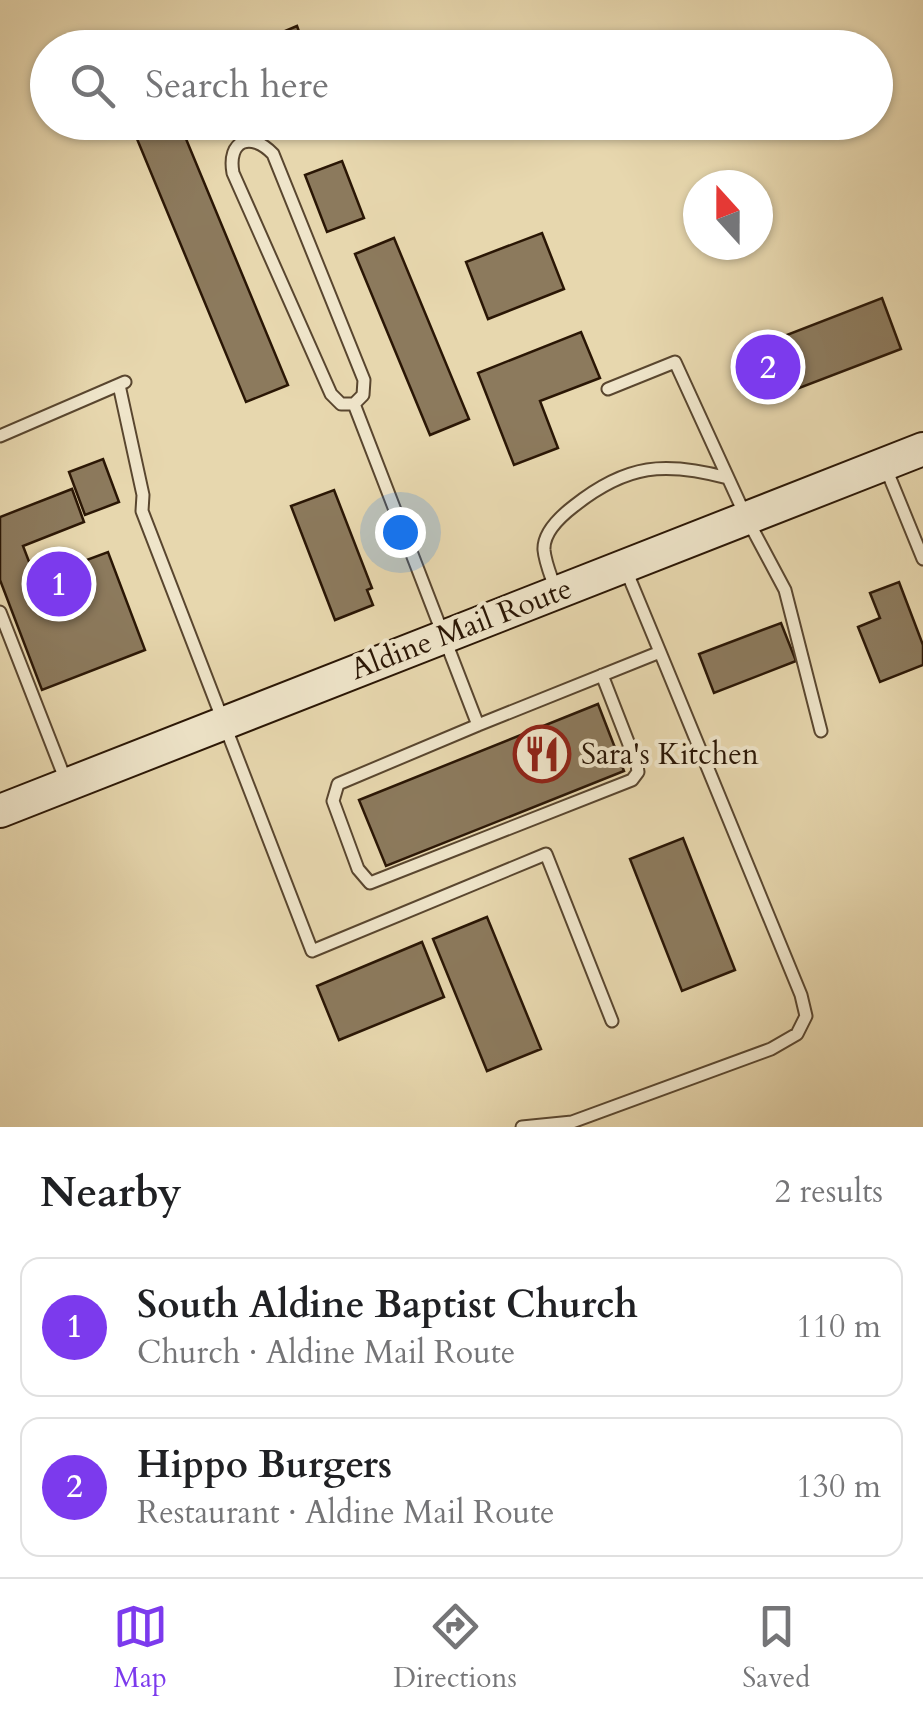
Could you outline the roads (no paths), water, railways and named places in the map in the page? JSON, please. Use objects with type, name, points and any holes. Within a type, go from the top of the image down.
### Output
[{"type":"main road","name":"Aldine Mail Route","points":[[0,812],[923,448]]},
{"type":"lane","points":[[249,140],[263,144],[274,154],[364,380],[363,396],[354,404],[341,404],[331,394],[233,174],[230,158],[236,146],[249,140]]},
{"type":"lane","points":[[608,389],[675,362],[746,517],[786,590],[821,731]]},
{"type":"lane","points":[[0,436],[122,384],[143,495],[142,512],[312,951],[546,854],[612,1020]]},
{"type":"lane","points":[[354,404],[478,726]]},
{"type":"lane","points":[[884,464],[923,559]]},
{"type":"lane","points":[[556,592],[544,551],[546,537],[562,515],[602,483],[629,472],[665,466],[690,467],[728,478]]},
{"type":"lane","points":[[522,1127],[573,1124],[772,1049],[797,1034],[806,1016],[801,994],[624,565]]},
{"type":"lane","points":[[0,612],[68,785]]},
{"type":"lane","points":[[602,675],[638,772],[632,780],[370,883],[358,869],[333,801],[338,784],[602,675],[660,652]]},
{"type":"place","name":"Hippo Burgers","points":[[768,367]]},
{"type":"place","name":"South Aldine Baptist Church","points":[[59,584]]},
{"type":"place","name":"Sara's Kitchen","points":[[542,754]]}]
